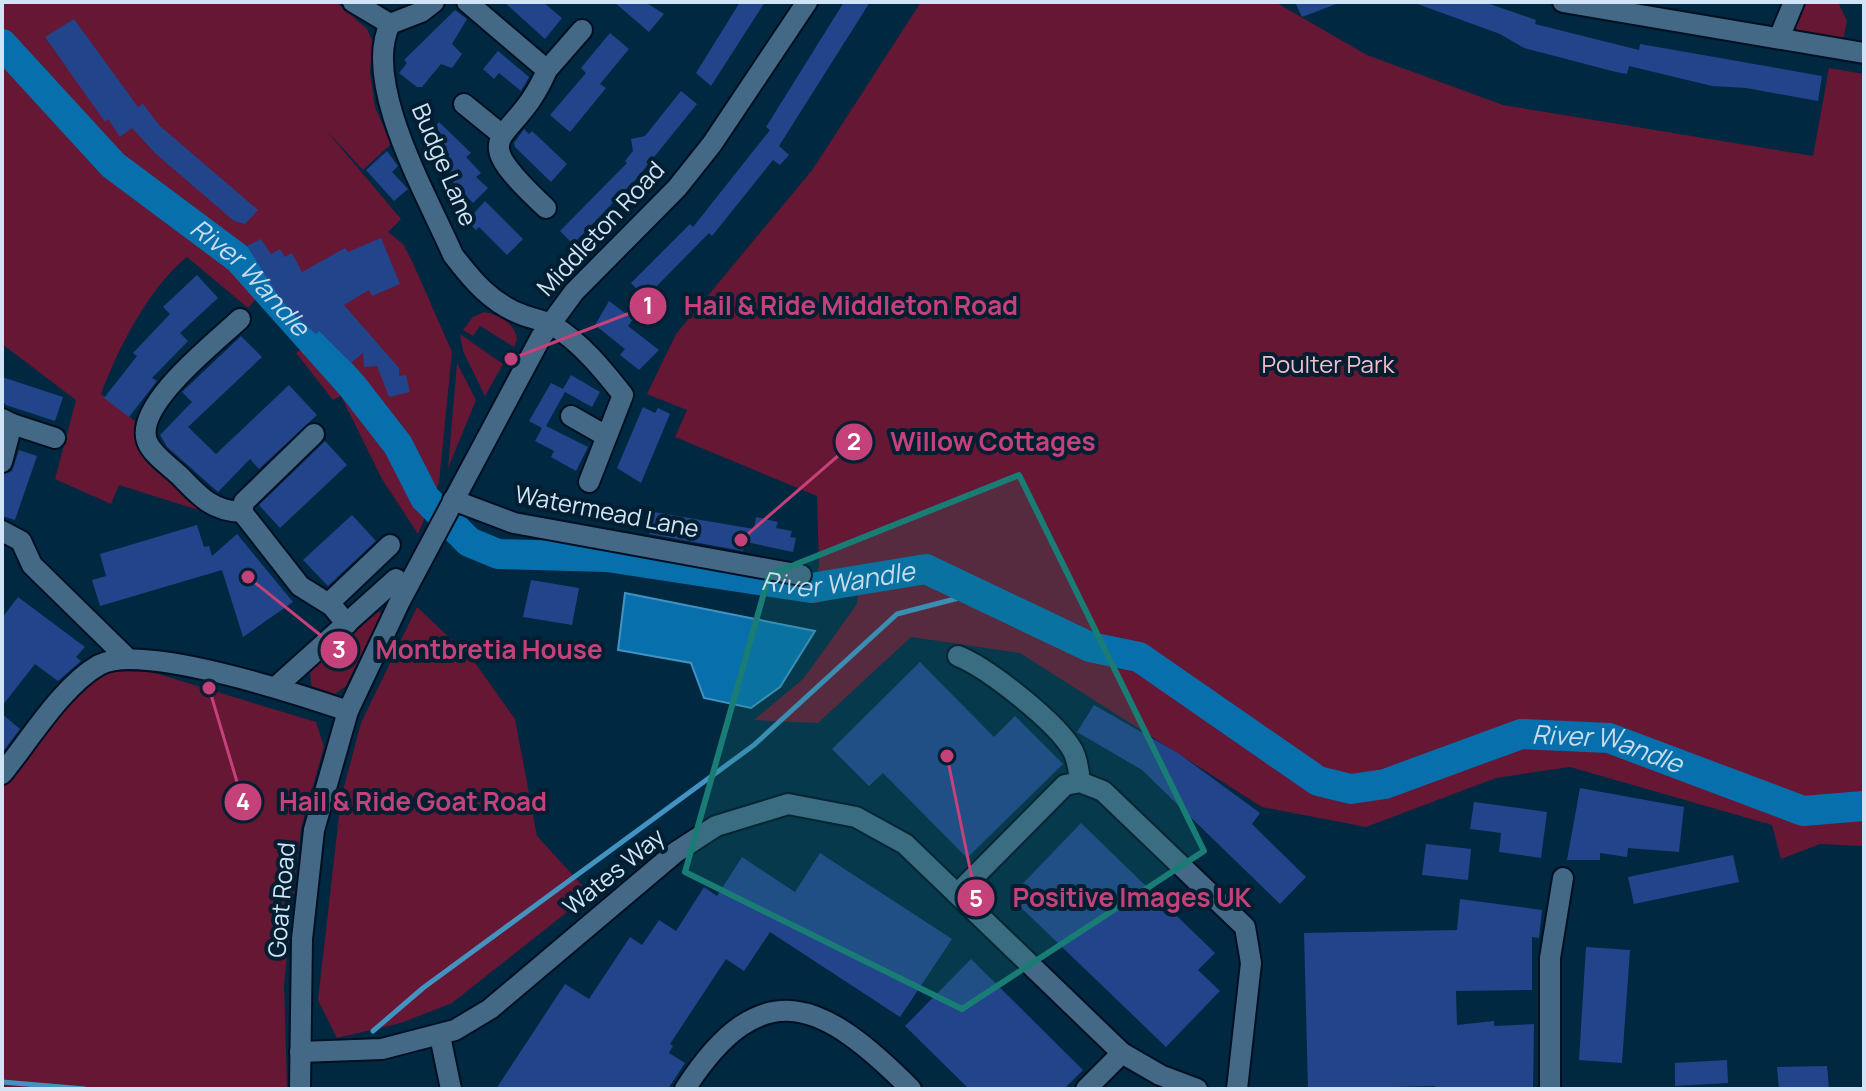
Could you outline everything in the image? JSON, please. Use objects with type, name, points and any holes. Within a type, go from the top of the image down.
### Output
[{"type":"street","points":[[353,2],[390,24],[421,12],[434,2]]},
{"type":"street","points":[[467,2],[547,70]]},
{"type":"street","name":"Middleton Road","points":[[428,546],[550,323],[574,292],[677,188],[712,144],[807,2]]},
{"type":"street","points":[[1563,2],[1864,53]]},
{"type":"street","points":[[1779,38],[1794,2]]},
{"type":"street","name":"Budge Lane","points":[[390,24],[384,54],[387,96],[453,255],[483,292],[523,315],[550,323]]},
{"type":"street","points":[[546,208],[508,173],[501,160],[501,134],[529,104],[547,70],[582,30]]},
{"type":"street","points":[[464,104],[501,134]]},
{"type":"street","points":[[240,319],[184,371],[147,418],[145,428],[149,446],[205,502],[225,512],[242,512]]},
{"type":"street","points":[[550,323],[602,369],[623,395],[589,482]]},
{"type":"street","points":[[571,416],[606,436]]},
{"type":"street","points":[[2,462],[7,422],[55,438]]},
{"type":"street","points":[[314,434],[244,502],[242,512],[300,586],[329,603],[347,624]]},
{"type":"street","name":"Watermead Lane","points":[[453,500],[514,523],[801,575]]},
{"type":"street","points":[[2,531],[21,541],[32,565],[127,658]]},
{"type":"street","points":[[329,603],[390,545]]},
{"type":"street","name":"Goat Road","points":[[300,1089],[302,939],[314,830],[348,711],[428,546]]},
{"type":"street","points":[[277,686],[396,579]]},
{"type":"street","points":[[958,656],[984,667],[1004,683],[1071,748],[1080,782]]},
{"type":"street","points":[[2,774],[81,677],[102,663],[127,658],[277,686],[348,711]]},
{"type":"street","points":[[958,893],[1055,792],[1065,785],[1080,782],[1103,791],[1245,927],[1251,963],[1237,1089]]},
{"type":"street","name":"Wates Way","points":[[300,1052],[382,1049],[440,1036],[490,1009],[676,852],[716,826],[788,804],[856,817],[905,844],[1122,1053],[1160,1075],[1197,1089]]},
{"type":"street","points":[[1550,1089],[1550,958],[1563,878]]},
{"type":"street","points":[[685,1089],[726,1035],[753,1019],[784,1012],[823,1017],[847,1030],[911,1089]]},
{"type":"street","points":[[440,1036],[451,1089]]},
{"type":"street","points":[[1086,1089],[1122,1053]]},
{"type":"highlighted area","points":[[1019,475],[1204,851],[962,1009],[685,872],[769,575]]},
{"type":"green space","points":[[2,2],[336,2],[367,29],[372,40],[370,73],[375,107],[391,144],[363,170],[325,129],[401,219],[388,232],[403,244],[452,352],[439,483],[418,534],[382,479],[341,396],[333,400],[296,353],[301,349],[295,341],[302,334],[293,325],[298,320],[275,292],[269,295],[263,291],[248,308],[187,257],[160,284],[136,320],[101,394],[136,422],[137,438],[211,514],[119,485],[111,504],[55,479],[76,400],[2,344]]},
{"type":"green space","name":"Poulter Park","points":[[921,2],[1275,2],[1367,55],[1503,105],[1813,156],[1829,68],[1864,74],[1864,861],[1862,846],[1820,844],[1781,859],[1772,825],[1570,767],[1496,778],[1366,827],[1262,807],[1020,653],[911,637],[818,723],[754,720],[804,678],[857,604],[858,592],[813,604],[819,564],[817,496],[675,437],[687,410],[647,394],[676,334],[813,169]]},
{"type":"green space","points":[[1794,2],[1838,2],[1847,21],[1841,49],[1779,38]]},
{"type":"green space","points":[[484,312],[510,324],[516,333],[514,347],[480,326],[473,336],[463,330],[473,317]]},
{"type":"green space","points":[[460,334],[503,364],[485,396],[463,351]]},
{"type":"green space","points":[[457,363],[476,400],[448,468]]},
{"type":"green space","points":[[417,607],[473,660],[515,719],[537,836],[590,894],[452,1003],[401,1023],[337,1038],[318,1000],[341,798],[361,723]]},
{"type":"green space","points":[[378,612],[382,613],[346,686],[332,696],[312,690],[310,671]]},
{"type":"green space","points":[[145,670],[316,722],[324,747],[301,828],[284,984],[287,1089],[2,1089],[2,787],[81,687],[103,674]]},
{"type":"water","points":[[625,593],[815,631],[780,687],[751,708],[704,698],[691,663],[618,650]]},
{"type":"building","points":[[504,2],[543,2],[562,18],[545,39]]},
{"type":"building","points":[[614,2],[645,2],[664,14],[649,32]]},
{"type":"building","points":[[740,2],[765,2],[711,86],[696,73]]},
{"type":"building","points":[[844,2],[870,2],[779,146],[789,155],[780,165],[773,160],[712,236],[709,233],[645,298],[631,283],[690,224],[693,227],[770,130],[766,127]]},
{"type":"building","points":[[1295,2],[1338,2],[1339,3],[1302,17]]},
{"type":"building","points":[[1412,2],[1484,2],[1536,20],[1535,24],[1639,50],[1640,44],[1822,76],[1818,101],[1746,88],[1712,86],[1629,66],[1627,74],[1616,72],[1524,48],[1500,34]]},
{"type":"building","points":[[455,10],[467,19],[452,44],[462,54],[452,68],[441,64],[422,87],[417,87],[399,73],[407,63],[404,60]]},
{"type":"building","points":[[74,19],[138,107],[143,104],[160,126],[258,210],[245,224],[234,221],[156,154],[132,128],[120,137],[108,119],[105,122],[45,37]]},
{"type":"building","points":[[610,33],[629,49],[600,84],[606,88],[570,132],[550,115],[586,73],[581,68]]},
{"type":"building","points":[[498,51],[529,77],[521,91],[499,73],[494,79],[483,69]]},
{"type":"building","points":[[681,91],[697,104],[637,178],[573,244],[560,231],[627,163],[625,161],[633,151],[631,139],[645,136]]},
{"type":"building","points":[[439,122],[471,153],[466,157],[481,173],[476,177],[488,188],[473,203],[446,175],[449,172],[430,153],[434,149],[424,140]]},
{"type":"building","points":[[524,129],[529,134],[532,131],[567,164],[551,182],[515,147],[514,143]]},
{"type":"building","points":[[387,151],[398,166],[392,172],[408,189],[394,201],[366,170]]},
{"type":"building","points":[[485,201],[523,239],[507,255],[479,227],[476,230],[467,221]]},
{"type":"building","points":[[381,238],[400,284],[372,296],[369,290],[344,305],[399,368],[399,376],[406,375],[410,392],[389,397],[377,366],[364,367],[363,353],[351,363],[319,331],[316,334],[299,320],[280,299],[247,246],[261,239],[271,254],[280,249],[285,257],[292,253],[302,272],[345,248],[348,252]]},
{"type":"building","points":[[197,275],[218,298],[180,333],[188,341],[152,378],[157,381],[129,417],[104,398],[137,356],[133,353],[170,314],[163,307]]},
{"type":"building","points":[[609,301],[633,319],[628,326],[659,350],[639,370],[620,355],[625,349],[595,325]]},
{"type":"building","points":[[241,336],[262,357],[188,427],[216,454],[289,385],[317,415],[259,469],[250,459],[218,492],[167,447],[160,435],[192,402],[182,392]]},
{"type":"building","points":[[571,375],[600,392],[592,407],[565,392],[546,426],[588,447],[576,471],[551,457],[554,451],[535,441],[542,428],[529,421],[551,383],[563,389]]},
{"type":"building","points":[[2,377],[63,397],[55,421],[6,405],[2,401]]},
{"type":"building","points":[[643,407],[655,413],[658,408],[670,414],[641,483],[617,468]]},
{"type":"building","points":[[325,441],[347,465],[280,528],[259,505]]},
{"type":"building","points":[[19,450],[37,456],[15,520],[2,516],[2,475],[12,471]]},
{"type":"building","points":[[654,512],[754,529],[756,517],[778,522],[776,528],[792,531],[790,537],[796,538],[793,552],[746,542],[743,551],[649,534]]},
{"type":"building","points":[[352,515],[376,541],[328,586],[303,560]]},
{"type":"building","points":[[197,525],[204,547],[209,546],[212,556],[237,534],[293,602],[243,637],[222,570],[100,606],[92,580],[106,576],[100,554]]},
{"type":"building","points":[[531,580],[579,588],[572,625],[523,617]]},
{"type":"building","points":[[18,597],[85,647],[76,657],[81,661],[58,681],[35,664],[2,706],[2,618]]},
{"type":"building","points":[[920,662],[994,737],[1015,716],[1063,764],[967,858],[883,773],[869,786],[832,749]]},
{"type":"building","points":[[1094,705],[1178,753],[1260,813],[1252,824],[1306,877],[1280,904],[1142,770],[1077,732]]},
{"type":"building","points":[[2,714],[20,729],[2,753]]},
{"type":"building","points":[[1580,788],[1684,807],[1679,852],[1628,848],[1627,857],[1600,853],[1600,860],[1567,860]]},
{"type":"building","points":[[1474,802],[1547,812],[1541,858],[1499,852],[1501,833],[1470,829]]},
{"type":"building","points":[[1081,823],[1215,953],[1198,970],[1220,991],[1166,1047],[1010,897]]},
{"type":"building","points":[[1426,844],[1471,849],[1468,880],[1422,875]]},
{"type":"building","points":[[820,853],[952,939],[900,1017],[770,932],[744,971],[726,959],[670,1044],[673,1046],[669,1053],[685,1063],[668,1089],[496,1089],[565,984],[589,999],[630,937],[642,945],[659,920],[676,931],[704,887],[717,896],[742,857],[795,892]]},
{"type":"building","points":[[1733,855],[1739,882],[1634,904],[1628,877]]},
{"type":"building","points":[[1460,899],[1542,910],[1539,938],[1532,937],[1532,990],[1456,991],[1457,1025],[1494,1021],[1494,1026],[1534,1024],[1533,1089],[1435,1089],[1435,1086],[1308,1089],[1304,933],[1457,930]]},
{"type":"building","points":[[1586,947],[1630,950],[1622,1063],[1579,1060]]},
{"type":"building","points":[[971,959],[1083,1070],[1064,1089],[969,1089],[905,1026]]},
{"type":"building","points":[[1727,1060],[1728,1083],[1675,1086],[1675,1063]]},
{"type":"building","points":[[1827,1066],[1829,1089],[1779,1089],[1777,1067]]},
{"type":"waterway","name":"River Wandle","points":[[2,44],[113,165],[239,259],[353,387],[398,445],[425,498],[469,542],[498,554],[607,557],[811,588],[926,569],[1090,647],[1139,657],[1318,781],[1351,789],[1385,784],[1521,734],[1609,738],[1803,811],[1864,806]]},
{"type":"waterway","points":[[373,1031],[423,988],[754,745],[897,614],[978,593]]},
{"type":"waterway","points":[[2,1082],[85,1089]]},
{"type":"place","name":"Hail & Ride Middleton Road","points":[[511,359]]},
{"type":"place","name":"Willow Cottages","points":[[741,540]]},
{"type":"place","name":"Montbretia House","points":[[248,577]]},
{"type":"place","name":"Hail & Ride Goat Road","points":[[209,688]]},
{"type":"place","name":"Positive Images UK","points":[[947,756]]}]
